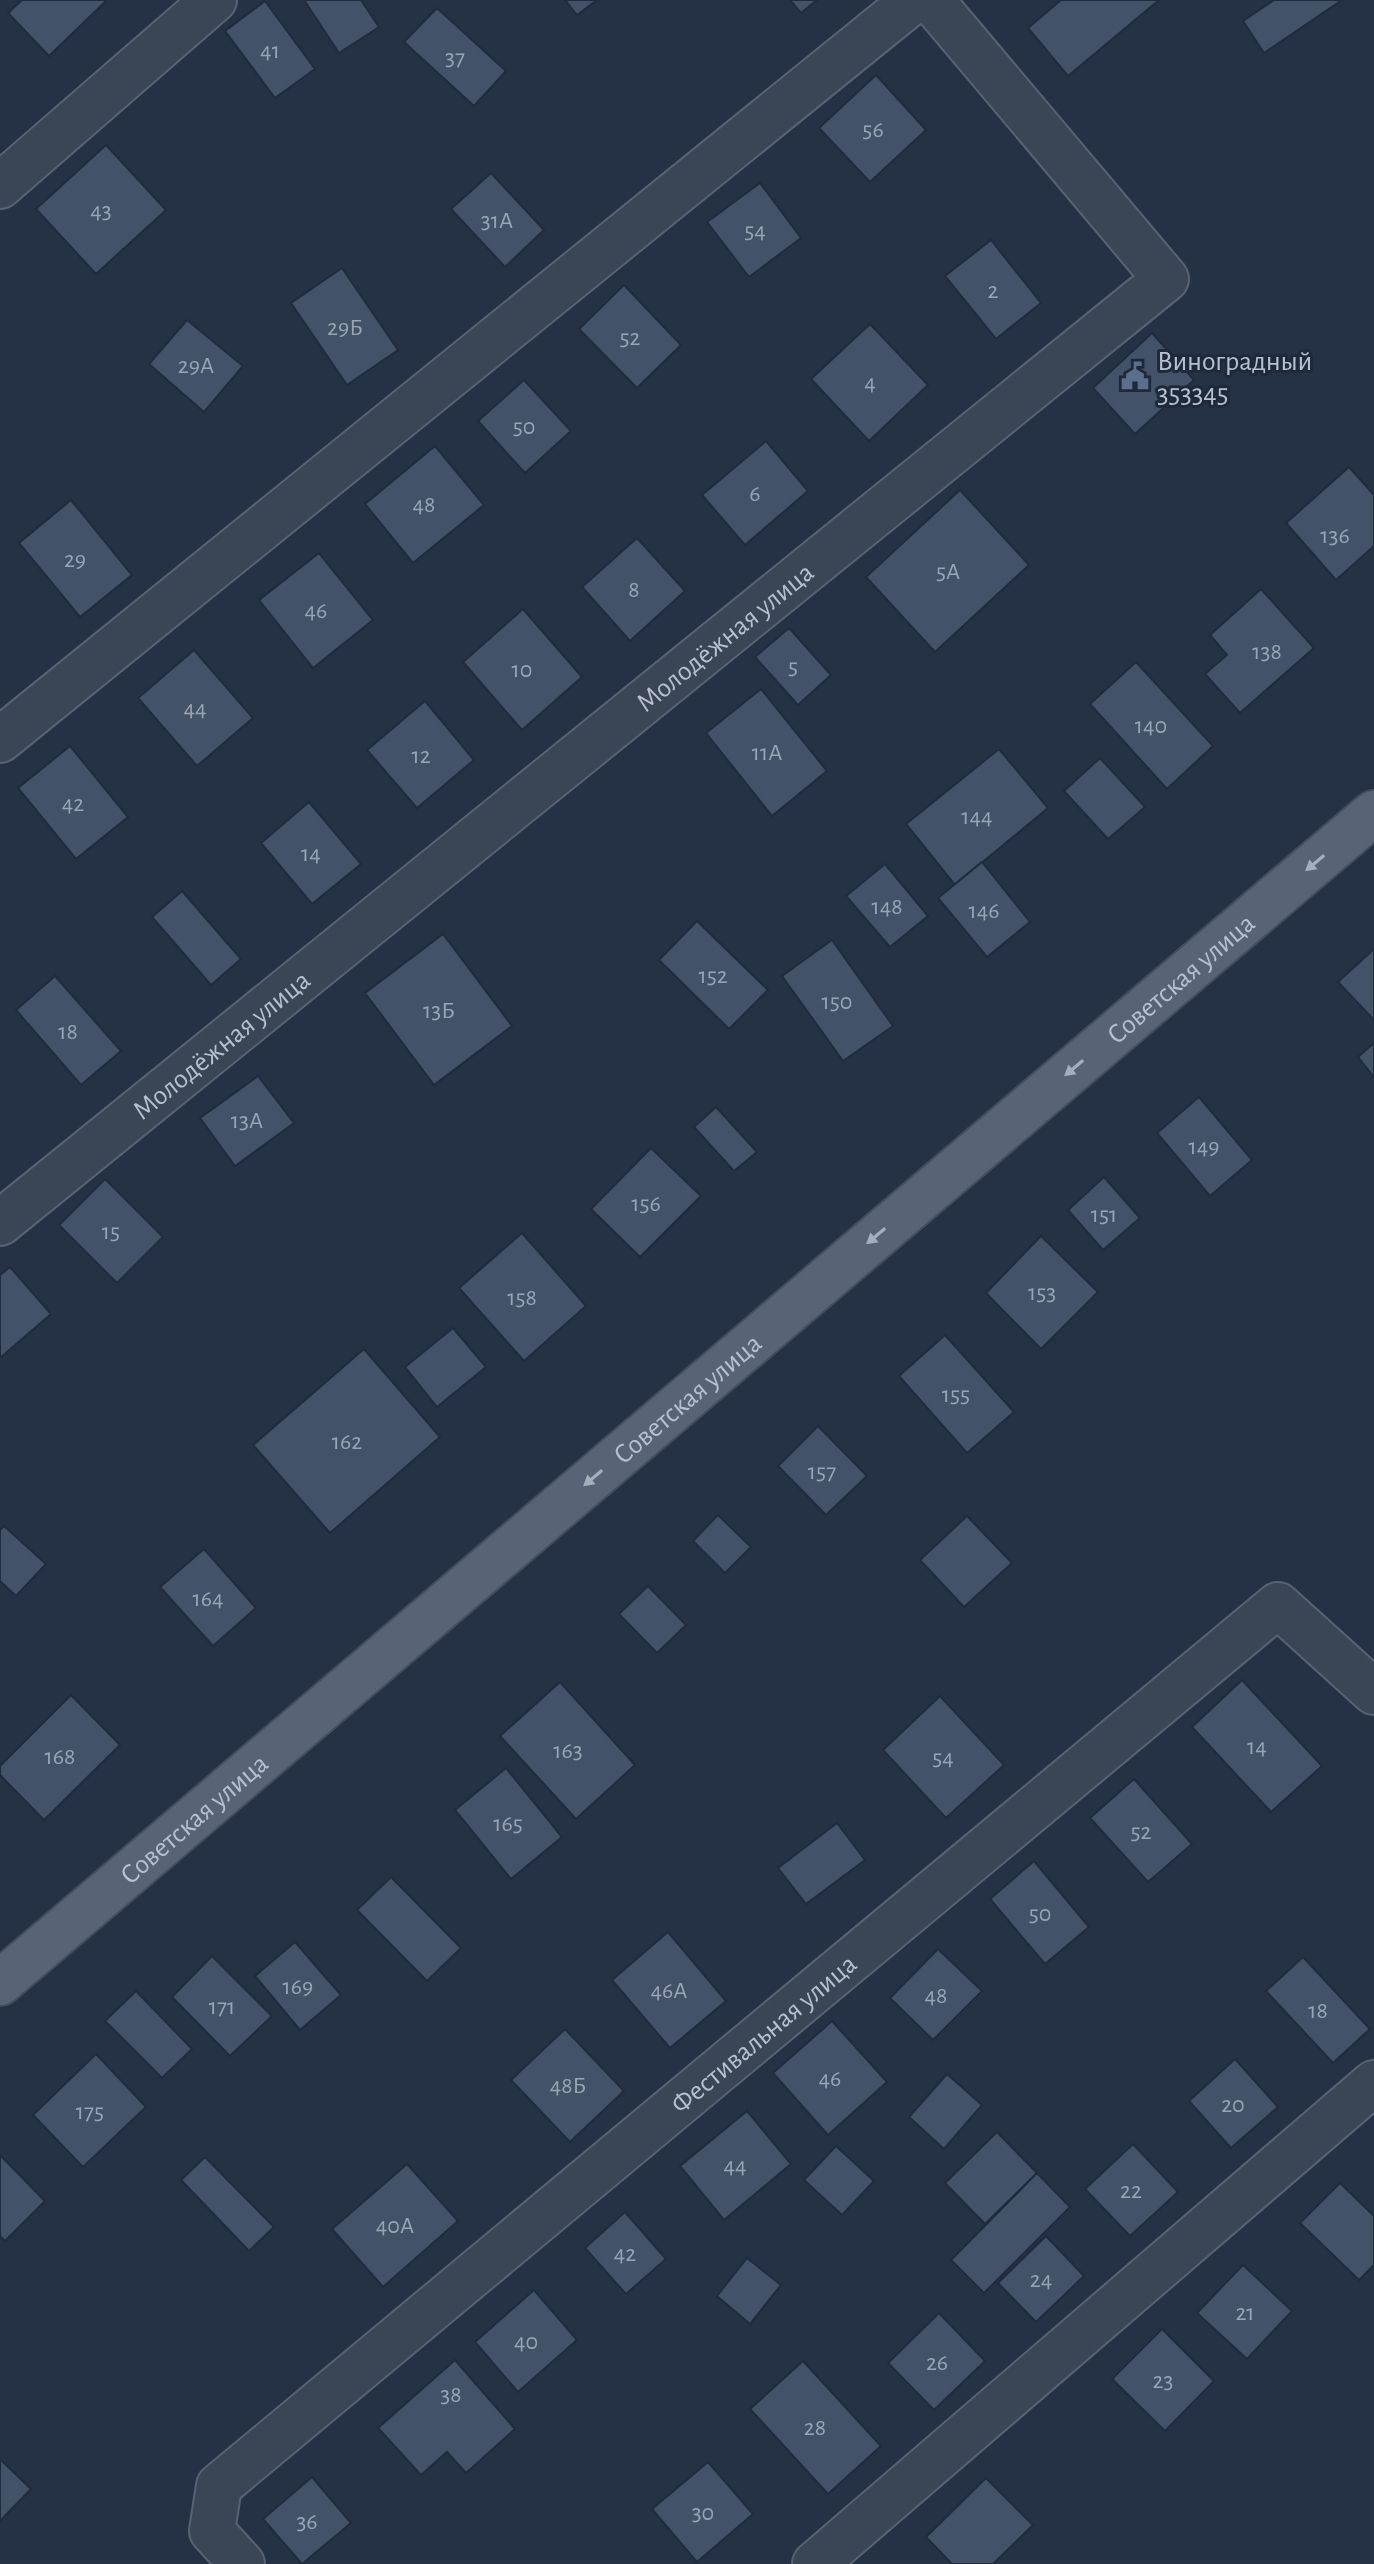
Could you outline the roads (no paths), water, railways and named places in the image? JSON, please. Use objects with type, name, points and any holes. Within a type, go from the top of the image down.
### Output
[{"type":"main road","name":"Советская улица","points":[[0,1983],[1374,813]]},
{"type":"street","points":[[0,186],[214,0]]},
{"type":"street","points":[[0,740],[914,0]]},
{"type":"street","name":"Молодёжная улица","points":[[0,1223],[1166,279],[931,0]]},
{"type":"street","name":"Фестивальная улица","points":[[242,2564],[212,2531],[219,2486],[1278,1605],[1374,1692]]},
{"type":"street","points":[[815,2564],[1374,2083]]},
{"type":"place","name":"Виноградный 353345","points":[[1135,376]]}]
